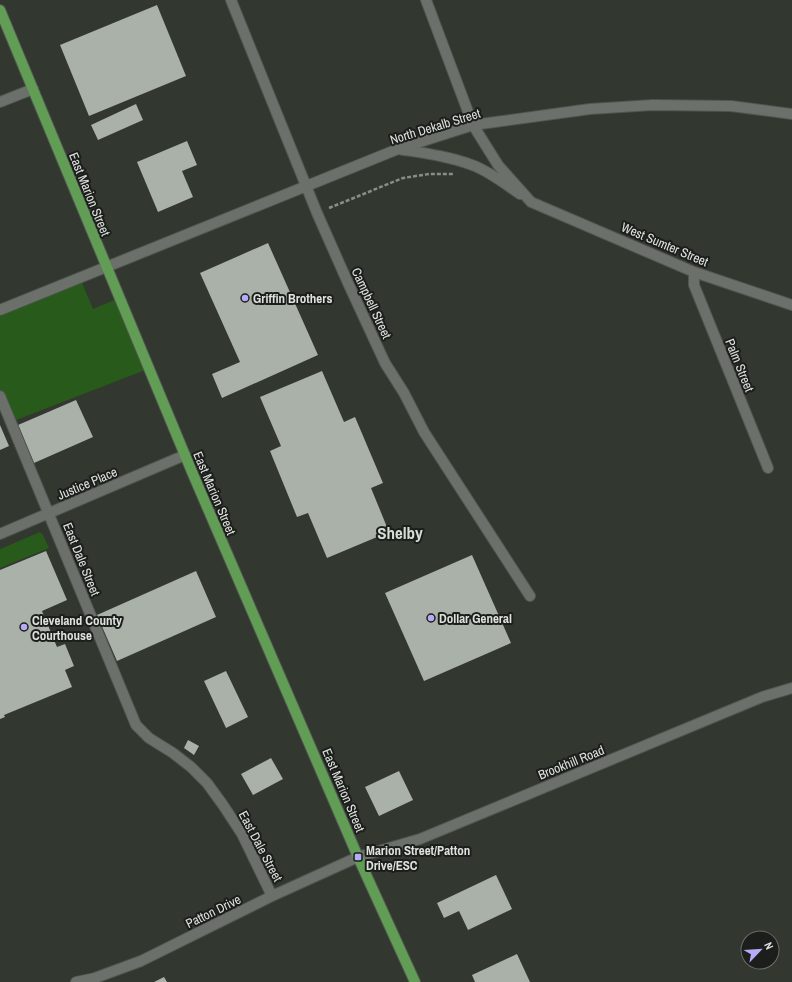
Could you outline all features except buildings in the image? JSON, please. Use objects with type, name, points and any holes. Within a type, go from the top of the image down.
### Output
[{"type":"main road","name":"East Marion Street","points":[[0,10],[185,455],[358,857],[415,982]]},
{"type":"street","name":"Campbell Street","points":[[231,0],[317,212],[385,363],[404,392],[424,432],[530,596]]},
{"type":"street","name":"West Sumter Street","points":[[426,0],[473,125],[498,165],[531,202]]},
{"type":"street","points":[[0,102],[33,89]]},
{"type":"street","name":"North Dekalb Street","points":[[0,310],[398,149],[473,125],[590,110],[653,105],[731,106],[792,114]]},
{"type":"street","name":"West Sumter Street","points":[[398,149],[434,155],[473,165],[531,202],[694,272],[792,305]]},
{"type":"street","name":"Palm Street","points":[[694,272],[694,285],[768,468]]},
{"type":"street","name":"East Dale Street","points":[[0,396],[136,725],[149,738],[191,767],[207,783],[242,834],[272,896]]},
{"type":"street","name":"Justice Place","points":[[0,534],[185,455]]},
{"type":"street","name":"Brookhill Road","points":[[358,857],[420,838],[762,697],[792,688]]},
{"type":"street","name":"Patton Drive","points":[[76,982],[95,978],[140,961],[272,896],[358,857]]},
{"type":"path","points":[[317,212],[403,178],[429,174],[454,174]]},
{"type":"green space","points":[[80,278],[93,309],[119,298],[148,369],[11,422],[0,396],[0,310]]},
{"type":"green space","points":[[40,532],[49,548],[0,568],[0,549]]},
{"type":"place","name":"Griffin Brothers","points":[[245,298]]},
{"type":"place","name":"Dollar General","points":[[431,618]]},
{"type":"place","name":"Cleveland County Courthouse","points":[[24,627]]},
{"type":"place","name":"Marion Street/Patton Drive/ESC","points":[[358,857]]},
{"type":"district","name":"Shelby","points":[[400,533]]}]
